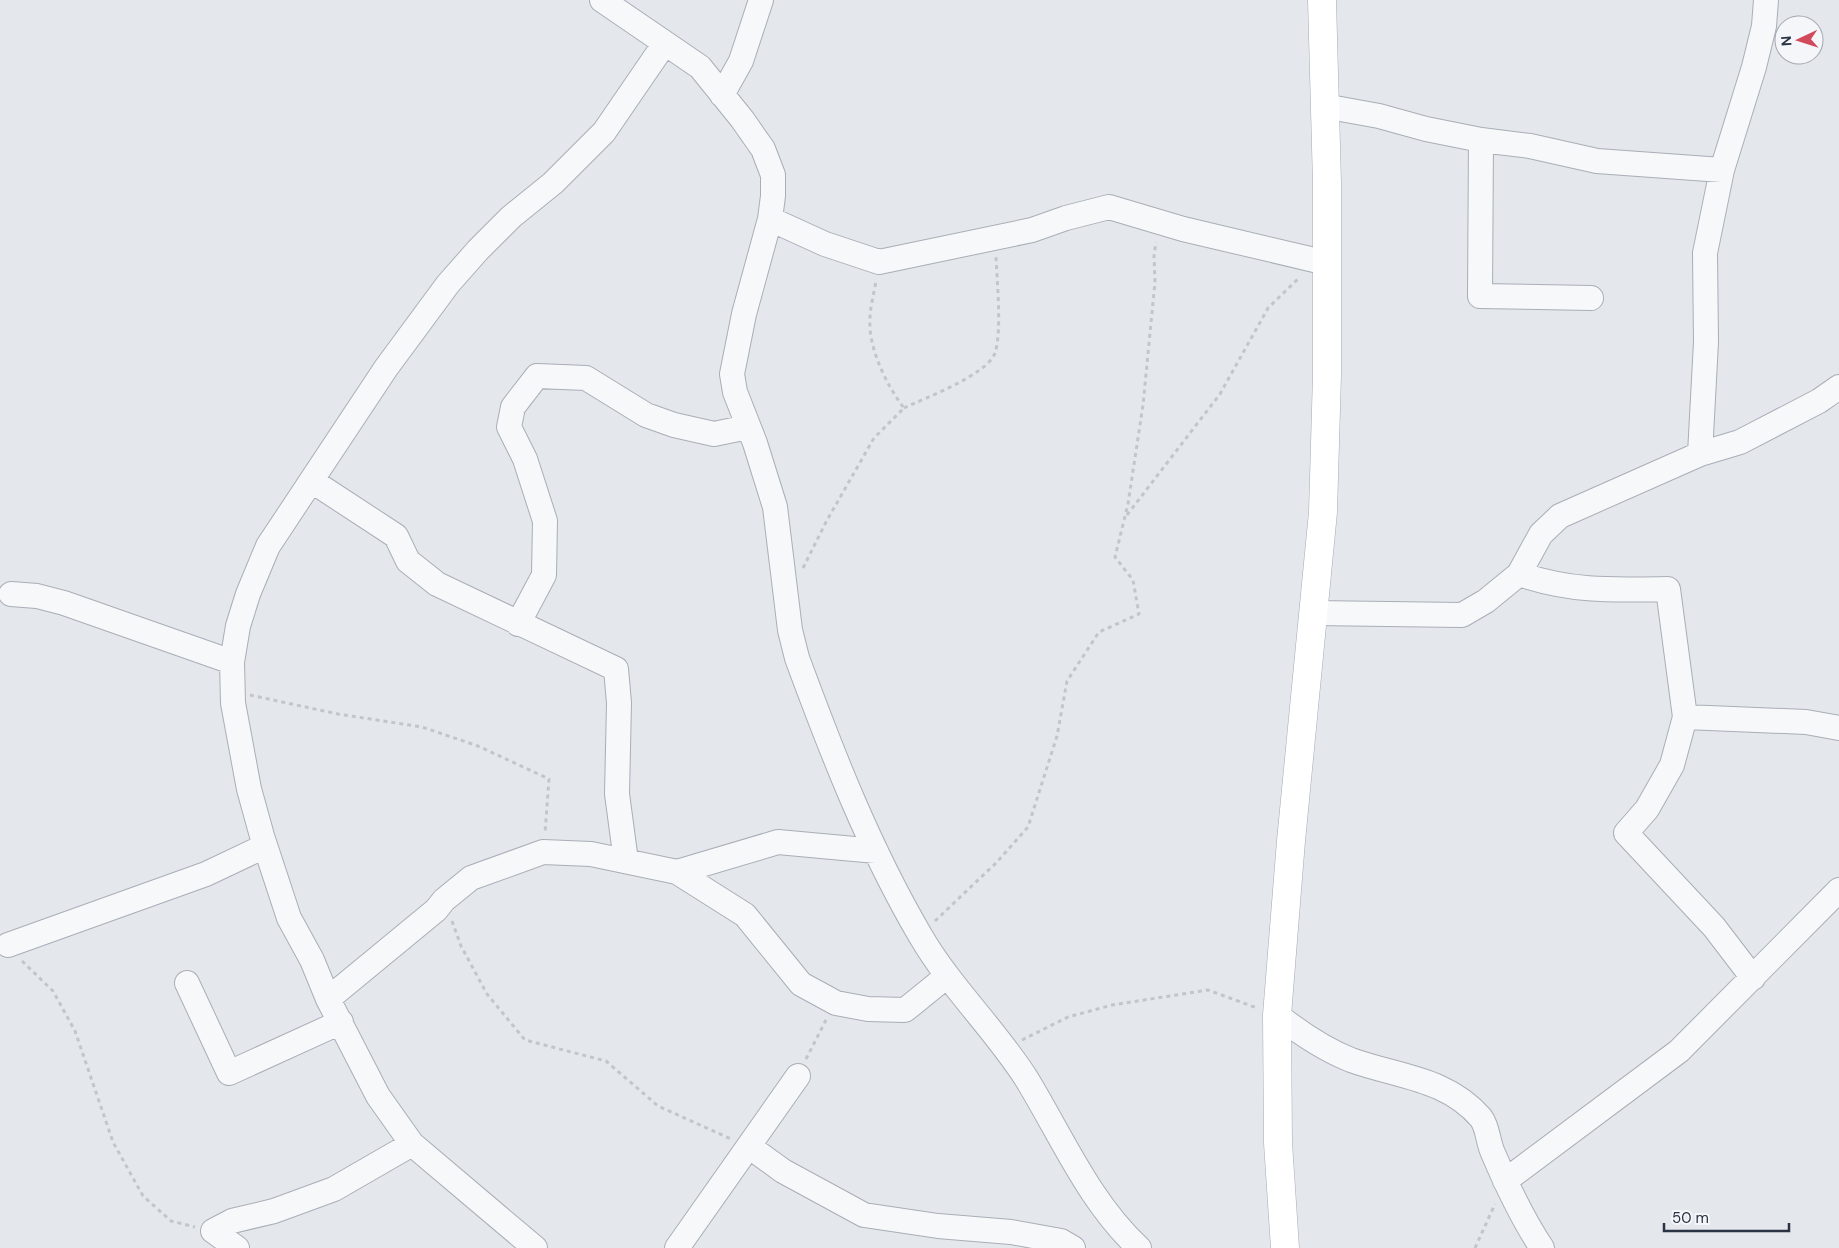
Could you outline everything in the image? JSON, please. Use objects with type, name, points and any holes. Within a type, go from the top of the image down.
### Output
[{"type":"main road","points":[[1285,1248],[1278,1143],[1277,1015],[1323,512],[1328,375],[1322,0]]},
{"type":"street","points":[[602,0],[700,68],[763,150],[771,170],[773,196],[770,219],[744,314],[732,374],[734,392],[775,507],[790,630],[797,658],[876,851],[920,935],[946,976],[1025,1077],[1112,1219],[1139,1248]]},
{"type":"street","points":[[722,95],[741,61],[760,0]]},
{"type":"street","points":[[1700,454],[1706,342],[1706,253],[1722,170],[1754,67],[1764,26],[1766,0]]},
{"type":"street","points":[[535,1248],[412,1144],[378,1096],[342,1022],[328,999],[312,960],[289,918],[265,846],[249,789],[233,692],[232,662],[238,626],[248,594],[268,546],[386,368],[448,284],[511,217],[553,183],[604,132],[665,43]]},
{"type":"street","points":[[1324,106],[1379,116],[1426,129],[1481,140],[1530,146],[1596,161],[1722,170]]},
{"type":"street","points":[[1481,140],[1480,296],[1590,298]]},
{"type":"street","points":[[770,219],[824,244],[879,262],[995,238],[1109,207],[1257,248],[1327,263]]},
{"type":"street","points":[[518,624],[544,575],[545,522],[525,459],[508,427],[513,407],[537,376],[586,378],[646,416],[674,425],[714,434],[748,427]]},
{"type":"street","points":[[1313,613],[1462,615],[1486,601],[1519,574],[1541,534],[1560,516],[1700,454],[1740,442],[1819,401],[1839,387]]},
{"type":"street","points":[[312,481],[396,536],[408,561],[437,584],[616,670],[619,703],[617,794],[626,861]]},
{"type":"street","points":[[1519,574],[1551,584],[1577,588],[1668,589],[1685,717],[1672,765],[1646,809],[1626,832],[1714,927],[1753,978]]},
{"type":"street","points":[[11,594],[37,596],[64,604],[232,662]]},
{"type":"street","points":[[1685,717],[1806,722],[1839,728]]},
{"type":"street","points":[[677,872],[778,842],[876,851]]},
{"type":"street","points":[[8,945],[206,874],[265,846]]},
{"type":"street","points":[[328,999],[436,910],[444,900],[471,878],[543,852],[592,854],[677,872],[745,915],[801,984],[836,1003],[868,1009],[905,1010],[946,976]]},
{"type":"street","points":[[1505,1181],[1679,1051],[1839,890]]},
{"type":"street","points":[[187,984],[229,1073],[342,1022]]},
{"type":"street","points":[[1277,1015],[1305,1038],[1350,1059],[1449,1090],[1468,1104],[1483,1120],[1492,1151],[1505,1181],[1524,1220],[1542,1248]]},
{"type":"street","points":[[677,1248],[750,1147],[798,1076]]},
{"type":"street","points":[[237,1248],[213,1231],[232,1221],[274,1211],[334,1188],[412,1144]]},
{"type":"street","points":[[750,1147],[783,1171],[864,1215],[938,1226],[1011,1232],[1061,1241],[1073,1248]]},
{"type":"path","points":[[920,935],[996,863],[1028,827],[1057,736],[1067,681],[1100,632],[1139,614],[1133,580],[1115,557],[1125,518],[1143,405],[1155,282],[1154,256],[1160,222]]},
{"type":"path","points":[[787,603],[826,522],[874,438],[904,408],[972,376],[994,354],[998,318],[995,238]]},
{"type":"path","points":[[879,262],[869,321],[877,358],[888,387],[904,408]]},
{"type":"path","points":[[1125,518],[1220,394],[1268,308],[1296,279],[1327,263]]},
{"type":"path","points":[[233,692],[338,714],[422,728],[478,746],[549,779],[543,852]]},
{"type":"path","points":[[444,900],[462,946],[487,994],[525,1040],[606,1061],[658,1106],[750,1147]]},
{"type":"path","points":[[8,945],[33,974],[53,992],[75,1031],[113,1142],[143,1196],[171,1221],[213,1231]]},
{"type":"path","points":[[1004,1049],[1068,1017],[1112,1005],[1208,990],[1277,1015]]},
{"type":"path","points":[[798,1076],[819,1031],[836,1003]]},
{"type":"path","points":[[1475,1248],[1505,1181]]}]
